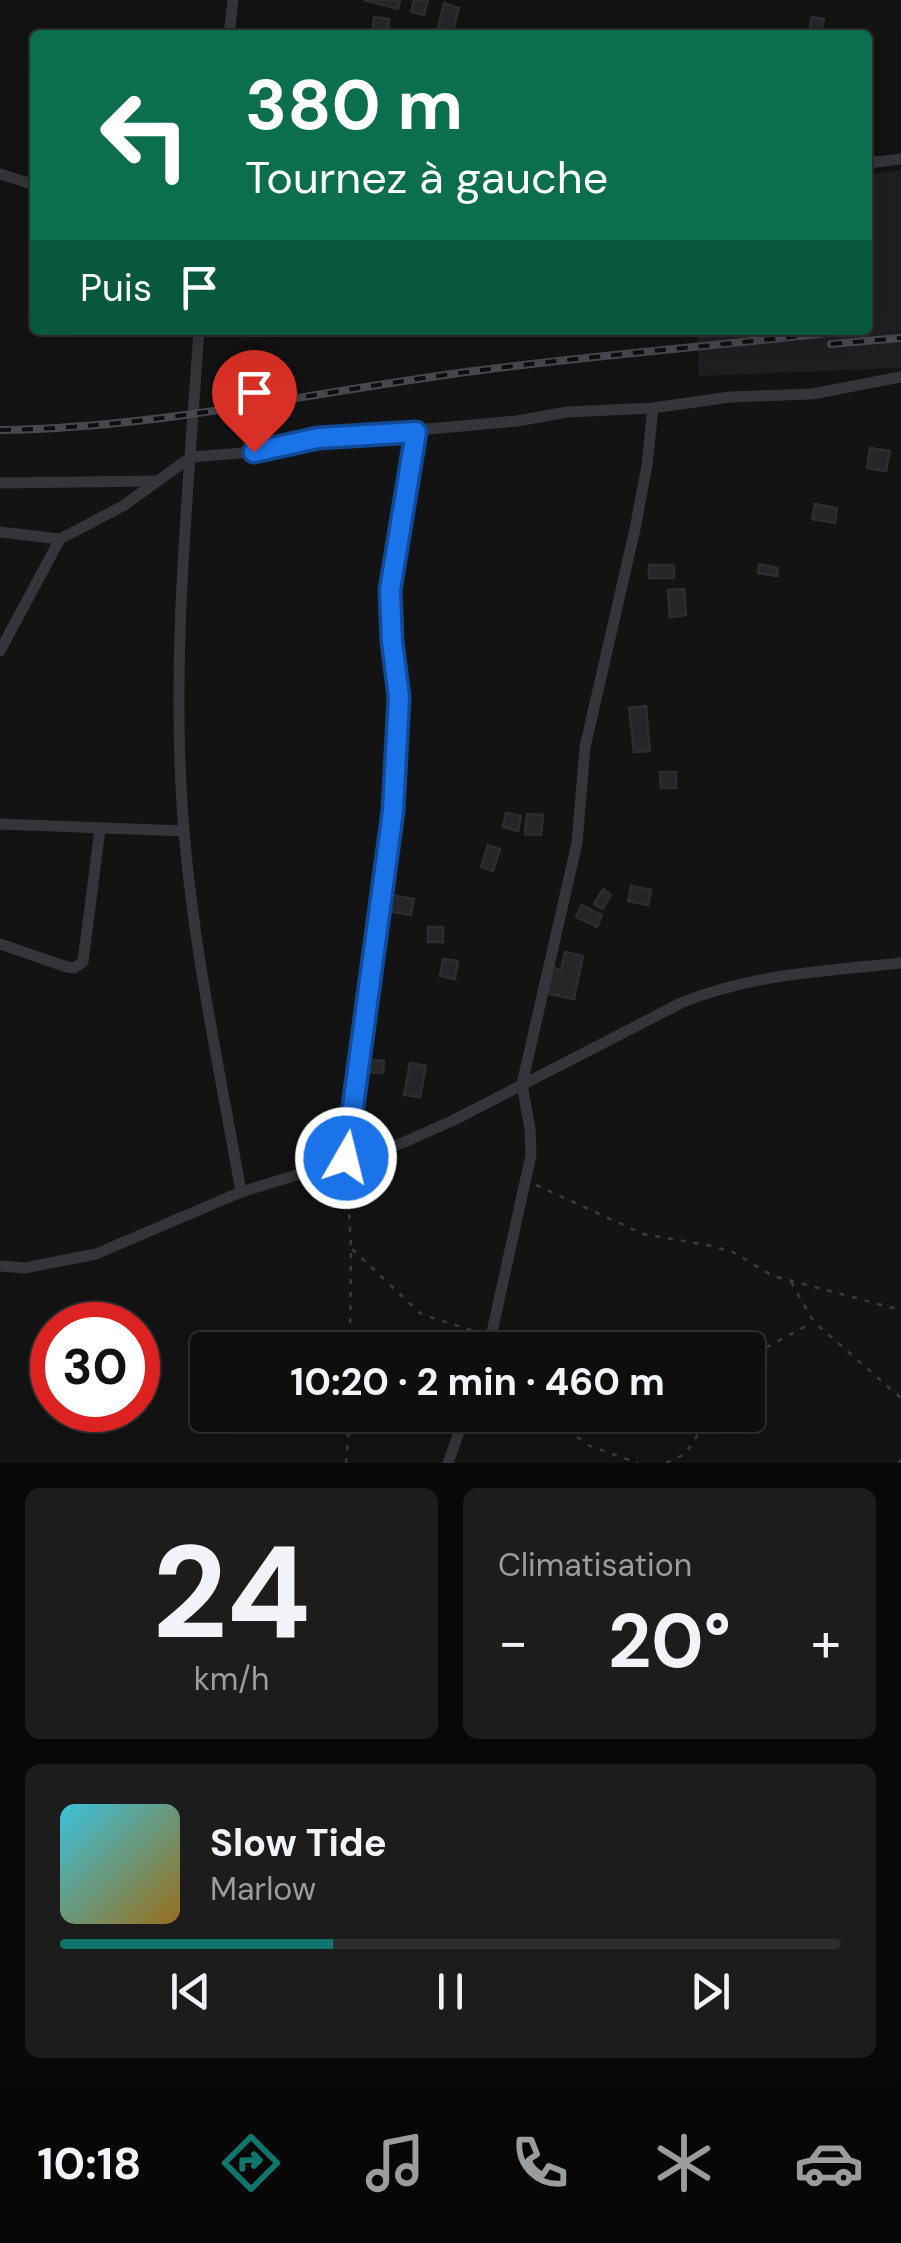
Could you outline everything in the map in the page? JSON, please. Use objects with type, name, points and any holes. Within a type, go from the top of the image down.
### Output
[{"type":"street","points":[[229,30],[233,0]]},
{"type":"street","points":[[872,163],[901,159]]},
{"type":"street","points":[[0,174],[30,183]]},
{"type":"street","points":[[199,335],[181,656],[184,831],[200,957],[241,1192]]},
{"type":"street","points":[[0,532],[60,538],[95,523],[191,457],[254,452],[318,438],[416,432],[568,412],[653,408],[730,396],[812,394],[901,377]]},
{"type":"street","points":[[491,1332],[528,1181],[530,1129],[522,1084],[577,843],[585,747],[635,529],[653,408]]},
{"type":"street","points":[[346,1158],[393,811],[399,697],[390,590],[416,432]]},
{"type":"street","points":[[0,483],[158,481]]},
{"type":"street","points":[[0,651],[60,538]]},
{"type":"street","points":[[0,824],[184,831]]},
{"type":"street","points":[[0,944],[58,965],[74,968],[83,962],[100,829]]},
{"type":"street","points":[[0,1266],[25,1268],[96,1254],[241,1192],[402,1142],[715,989],[786,974],[901,963]]},
{"type":"street","points":[[448,1463],[459,1432]]},
{"type":"path","points":[[346,1158],[350,1332]]},
{"type":"path","points":[[528,1181],[643,1234],[707,1244],[733,1252],[790,1281],[901,1310]]},
{"type":"path","points":[[351,1248],[421,1314],[477,1332]]},
{"type":"path","points":[[790,1281],[814,1322],[901,1398]]},
{"type":"path","points":[[765,1348],[814,1322]]},
{"type":"path","points":[[346,1463],[349,1432]]},
{"type":"path","points":[[570,1432],[590,1446],[638,1463]]},
{"type":"path","points":[[666,1463],[686,1454],[700,1432]]},
{"type":"shaded area","points":[[901,170],[901,368],[699,376],[697,335],[872,335],[872,174]]},
{"type":"building","points":[[364,0],[400,0],[398,9]]},
{"type":"building","points":[[414,0],[428,0],[424,15],[411,12]]},
{"type":"building","points":[[444,3],[459,8],[453,30],[437,30]]},
{"type":"building","points":[[374,17],[389,19],[388,30],[373,30]]},
{"type":"building","points":[[812,17],[824,19],[821,30],[809,30]]},
{"type":"building","points":[[870,448],[890,451],[886,471],[867,468]]},
{"type":"building","points":[[815,504],[837,508],[835,523],[812,519]]},
{"type":"building","points":[[759,564],[778,568],[777,576],[758,573]]},
{"type":"building","points":[[649,565],[674,565],[674,578],[649,578]]},
{"type":"building","points":[[684,589],[686,615],[670,617],[668,590]]},
{"type":"building","points":[[646,706],[650,751],[634,752],[629,708]]},
{"type":"building","points":[[660,772],[676,772],[676,788],[661,788]]},
{"type":"building","points":[[506,813],[521,816],[518,831],[503,827]]},
{"type":"building","points":[[527,814],[543,815],[541,835],[525,834]]},
{"type":"building","points":[[488,845],[500,849],[493,871],[481,867]]},
{"type":"building","points":[[631,886],[651,890],[648,905],[628,901]]},
{"type":"building","points":[[603,889],[611,895],[602,909],[594,904]]},
{"type":"building","points":[[390,895],[414,899],[411,915],[387,911]]},
{"type":"building","points":[[582,905],[602,915],[597,927],[576,917]]},
{"type":"building","points":[[428,927],[443,927],[443,942],[428,942]]},
{"type":"building","points":[[565,952],[583,956],[574,999],[545,993],[550,967],[561,970]]},
{"type":"building","points":[[443,959],[458,961],[455,979],[440,976]]},
{"type":"building","points":[[369,1060],[384,1061],[383,1073],[368,1072]]},
{"type":"building","points":[[410,1063],[426,1066],[420,1097],[404,1095]]},
{"type":"railway","points":[[0,430],[121,423],[482,370],[804,335]]},
{"type":"railway","points":[[831,344],[901,338]]},
{"type":"route","points":[[254,452],[318,438],[416,432],[390,590],[399,697],[393,811],[346,1158]]}]
